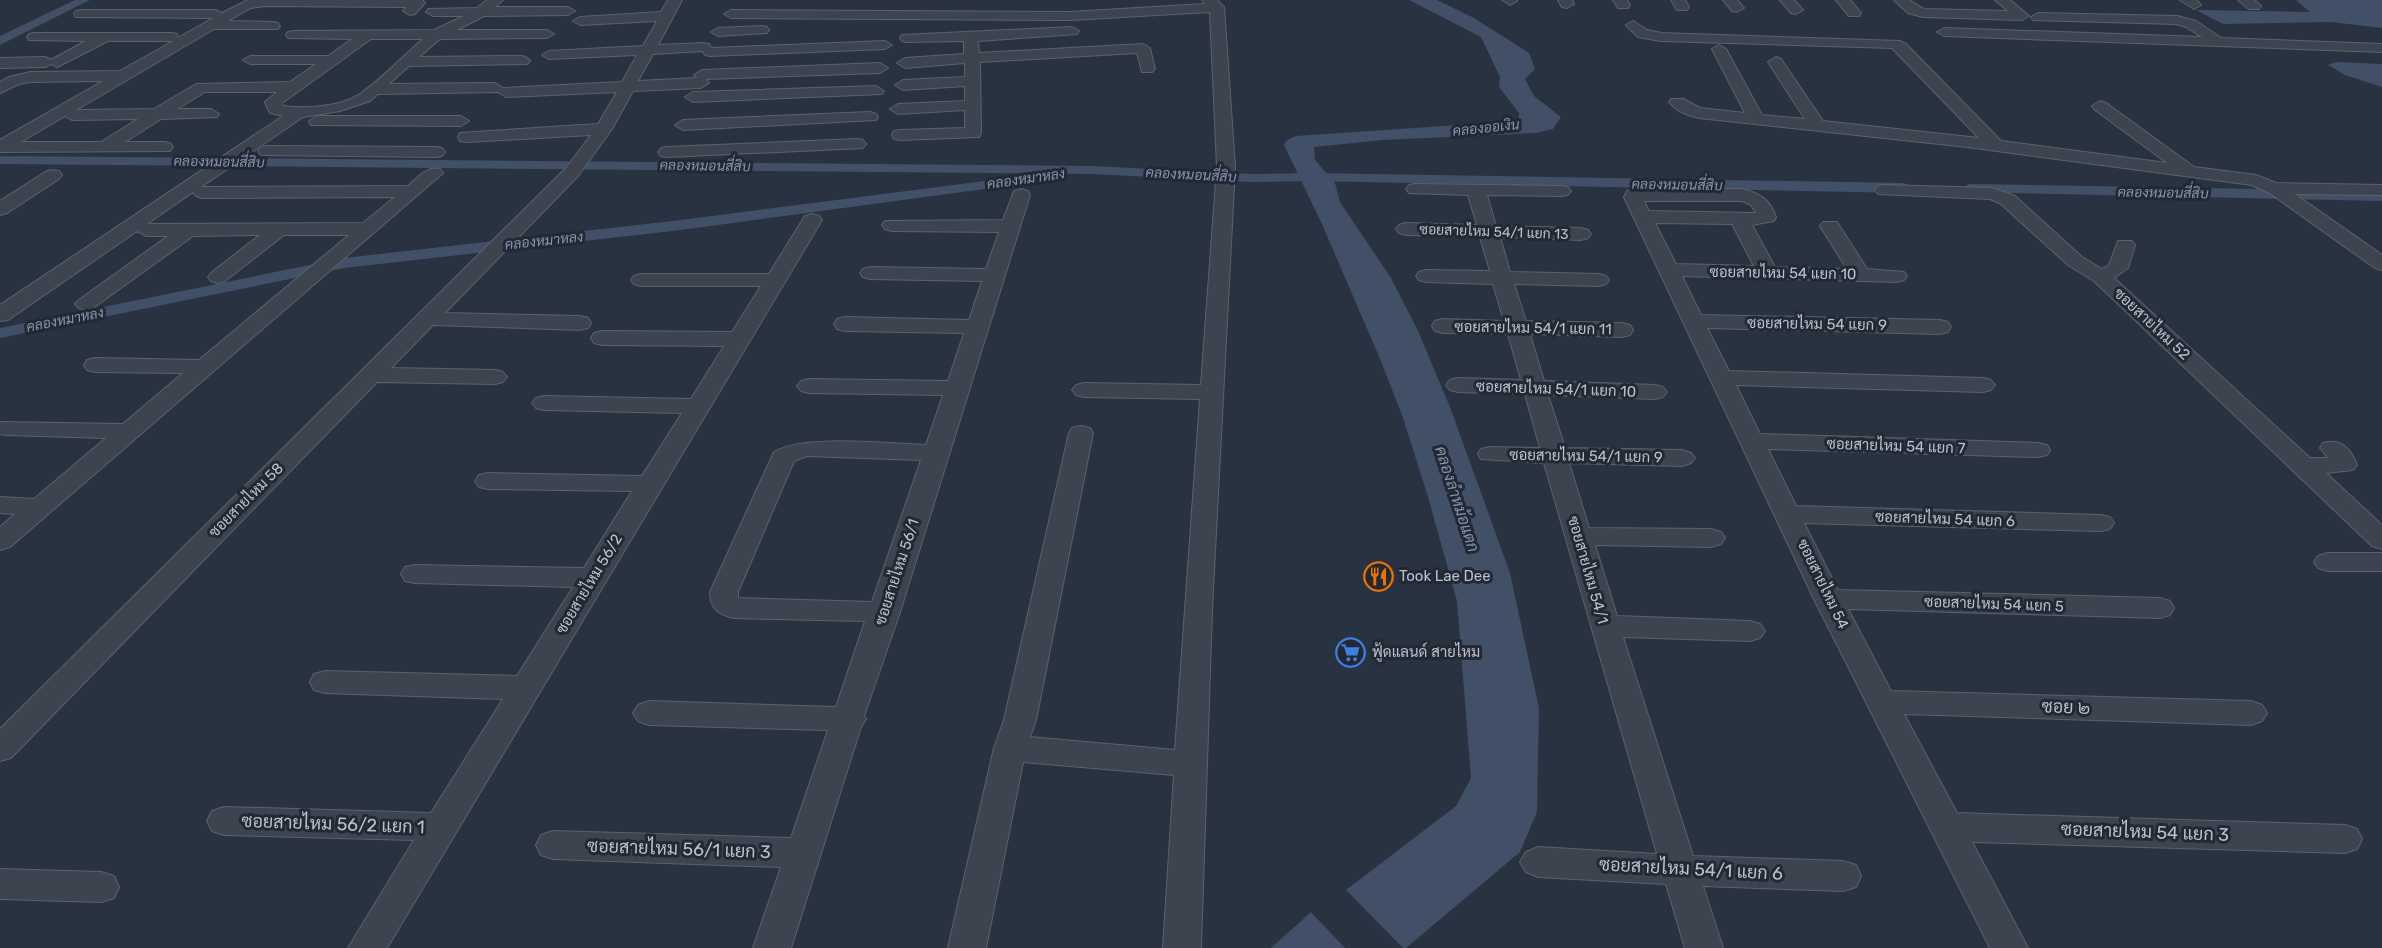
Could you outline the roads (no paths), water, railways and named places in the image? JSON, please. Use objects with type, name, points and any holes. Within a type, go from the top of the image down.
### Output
[{"type":"street","points":[[57,62],[174,0]]},
{"type":"street","points":[[8,310],[205,183],[244,149],[293,117],[334,108],[364,98],[437,34],[480,12],[496,0]]},
{"type":"street","name":"ซอยสายไหม 58","points":[[0,749],[572,172],[604,129],[675,0]]},
{"type":"street","points":[[763,149],[800,49],[802,29],[819,14],[828,0]]},
{"type":"street","points":[[970,15],[976,0]]},
{"type":"street","points":[[1842,0],[1854,13]]},
{"type":"street","points":[[1901,0],[1916,12],[2185,22],[2218,41]]},
{"type":"street","points":[[1948,0],[1965,15]]},
{"type":"street","points":[[2002,0],[2046,35]]},
{"type":"street","points":[[2084,1],[2135,38]]},
{"type":"street","points":[[81,14],[148,14],[212,20],[270,19],[283,2]]},
{"type":"street","points":[[6,147],[124,69],[212,20],[248,4],[418,3],[410,11]]},
{"type":"street","points":[[731,14],[1070,16],[1215,6]]},
{"type":"street","points":[[907,39],[971,37],[1215,6]]},
{"type":"street","points":[[1182,948],[1198,609],[1225,176],[1215,6]]},
{"type":"street","points":[[433,12],[567,11]]},
{"type":"street","points":[[580,21],[666,16]]},
{"type":"street","points":[[1633,25],[1643,34],[1661,37],[1884,43],[1901,47],[1996,146]]},
{"type":"street","points":[[1792,28],[1807,41]]},
{"type":"street","points":[[2253,28],[2279,44]]},
{"type":"street","points":[[717,32],[774,30]]},
{"type":"street","points":[[2321,31],[2347,46]]},
{"type":"street","points":[[1944,32],[2382,48]]},
{"type":"street","points":[[293,35],[547,34]]},
{"type":"street","points":[[368,35],[273,102],[276,110],[293,117],[413,121],[463,129],[604,129]]},
{"type":"street","points":[[34,37],[172,37]]},
{"type":"street","points":[[900,135],[974,133],[971,37]]},
{"type":"street","points":[[549,55],[648,50],[800,49],[885,45]]},
{"type":"street","points":[[905,63],[1143,48],[1147,69]]},
{"type":"street","points":[[1719,49],[1758,120]]},
{"type":"street","points":[[1085,52],[1088,70]]},
{"type":"street","points":[[1021,56],[1023,73]]},
{"type":"street","points":[[250,60],[332,60]]},
{"type":"street","points":[[405,62],[522,61]]},
{"type":"street","points":[[0,63],[57,62],[124,69]]},
{"type":"street","points":[[1776,62],[1791,89],[1818,127]]},
{"type":"street","points":[[698,85],[792,71],[880,68]]},
{"type":"street","points":[[0,88],[14,80],[30,77],[124,69]]},
{"type":"street","points":[[903,85],[972,81]]},
{"type":"street","points":[[373,89],[501,90],[698,85],[783,94],[876,91]]},
{"type":"street","points":[[105,147],[202,87],[294,87]]},
{"type":"street","points":[[1677,102],[1688,110],[1699,113],[1996,146],[2256,180],[2276,189],[2382,264]]},
{"type":"street","points":[[898,109],[973,105]]},
{"type":"street","points":[[2100,106],[2189,171]]},
{"type":"street","points":[[72,115],[212,114]]},
{"type":"street","points":[[683,124],[870,117]]},
{"type":"street","points":[[376,152],[413,121]]},
{"type":"street","points":[[667,152],[857,144]]},
{"type":"street","points":[[6,147],[164,147]]},
{"type":"street","points":[[267,151],[436,152]]},
{"type":"street","points":[[0,540],[434,173]]},
{"type":"street","points":[[0,208],[53,175]]},
{"type":"street","points":[[205,183],[411,191]]},
{"type":"street","points":[[1415,189],[1562,191]]},
{"type":"street","points":[[2276,189],[2382,190]]},
{"type":"street","name":"ซอยสายไหม 54/1","points":[[1476,190],[1605,626],[1704,948]]},
{"type":"street","name":"ซอยสายไหม 52","points":[[1884,190],[2001,195],[2075,261],[2102,277],[2382,540]]},
{"type":"street","name":"ซอยสายไหม 56/1","points":[[772,948],[850,719],[935,453],[1022,195]]},
{"type":"street","name":"ซอยสายไหม 54","points":[[1768,273],[1739,219],[1767,217],[1758,200],[1752,196],[1634,195],[1828,599],[2009,948]]},
{"type":"street","name":"ซอยสายไหม 56/2","points":[[367,948],[812,220]]},
{"type":"street","points":[[892,225],[1011,226]]},
{"type":"street","points":[[1830,226],[1861,275]]},
{"type":"street","points":[[146,230],[366,229]]},
{"type":"street","name":"ซอยสายไหม 54/1 แยก 13","points":[[1406,229],[1581,234]]},
{"type":"street","points":[[86,304],[188,230]]},
{"type":"street","points":[[218,277],[279,230]]},
{"type":"street","points":[[2102,277],[2118,268],[2125,245]]},
{"type":"street","name":"ซอยสายไหม 54 แยก 10","points":[[1670,270],[1897,276]]},
{"type":"street","points":[[870,273],[995,275]]},
{"type":"street","points":[[1426,276],[1599,280]]},
{"type":"street","points":[[641,279],[775,280]]},
{"type":"street","points":[[425,318],[491,322],[580,323]]},
{"type":"street","name":"ซอยสายไหม 54 แยก 9","points":[[1695,321],[1940,327]]},
{"type":"street","points":[[845,324],[977,327]]},
{"type":"street","name":"ซอยสายไหม 54/1 แยก 11","points":[[1443,326],[1622,330]]},
{"type":"street","points":[[602,338],[739,339]]},
{"type":"street","points":[[94,365],[205,367]]},
{"type":"street","points":[[370,375],[495,377]]},
{"type":"street","points":[[1722,378],[1983,385]]},
{"type":"street","name":"ซอยสายไหม 54/1 แยก 10","points":[[1458,385],[1655,392]]},
{"type":"street","points":[[809,386],[957,388]]},
{"type":"street","points":[[1084,390],[1212,392]]},
{"type":"street","points":[[544,403],[698,406]]},
{"type":"street","points":[[6,428],[128,431]]},
{"type":"street","points":[[967,948],[1010,748],[1020,720],[1081,433]]},
{"type":"street","name":"ซอยสายไหม 54 แยก 7","points":[[1753,441],[2038,450]]},
{"type":"street","points":[[2304,466],[2344,465],[2341,456],[2332,448]]},
{"type":"street","points":[[885,612],[733,608],[724,602],[724,592],[783,457],[793,451],[807,449],[935,453]]},
{"type":"street","name":"ซอยสายไหม 54/1 แยก 9","points":[[1490,454],[1682,458]]},
{"type":"street","points":[[488,481],[650,484]]},
{"type":"street","points":[[0,506],[40,507]]},
{"type":"street","name":"ซอยสายไหม 54 แยก 6","points":[[1789,514],[2101,524]]},
{"type":"street","points":[[1578,536],[1711,537]]},
{"type":"street","points":[[2328,562],[2382,562]]},
{"type":"street","points":[[415,574],[593,578]]},
{"type":"street","name":"ซอยสายไหม 54 แยก 5","points":[[1828,599],[2160,608]]},
{"type":"street","points":[[1605,626],[1750,631]]},
{"type":"street","points":[[325,682],[526,688]]},
{"type":"street","name":"ซอย ๒","points":[[1881,702],[2251,713]]},
{"type":"street","points":[[649,713],[850,719]]},
{"type":"street","points":[[1010,748],[1191,764]]},
{"type":"street","name":"ซอยสายไหม 56/2 แยก 1","points":[[224,820],[441,827]]},
{"type":"street","name":"ซอยสายไหม 54 แยก 3","points":[[1945,827],[2344,839]]},
{"type":"street","name":"ซอยสายไหม 56/1 แยก 3","points":[[553,844],[805,853]]},
{"type":"street","name":"ซอยสายไหม 54/1 แยก 6","points":[[1538,861],[1680,870],[1843,876]]},
{"type":"street","points":[[0,884],[101,887]]},
{"type":"water","points":[[1409,0],[1437,0],[1474,18],[1529,53],[1535,69],[1525,79],[1534,96],[1561,117],[1553,129],[1536,133],[1383,140],[1314,147],[1315,160],[1335,183],[1340,202],[1391,278],[1418,331],[1450,407],[1510,573],[1539,708],[1537,812],[1520,852],[1406,948],[1271,948],[1311,912],[1346,890],[1456,806],[1471,778],[1457,601],[1428,497],[1403,418],[1381,361],[1321,222],[1284,145],[1287,140],[1296,136],[1518,121],[1519,113],[1499,87],[1500,77],[1481,37]]},
{"type":"water","points":[[2296,0],[2382,0],[2382,28],[2331,22],[2223,24],[2196,10],[2310,12]]},
{"type":"water","points":[[2336,62],[2382,64],[2382,87],[2345,75],[2328,65]]},
{"type":"waterway","points":[[0,41],[84,0]]},
{"type":"waterway","name":"คลองหมอนสี่สิบ","points":[[0,160],[1092,170],[1252,178],[1312,177],[1904,188]]},
{"type":"waterway","name":"คลองหมาหลง","points":[[0,333],[344,263],[673,226],[1024,180]]},
{"type":"waterway","name":"คลองหมอนสี่สิบ","points":[[1969,189],[2382,196]]},
{"type":"place","name":"Took Lae Dee","points":[[1378,576]]},
{"type":"place","name":"ฟู้ดแลนด์ สายไหม","points":[[1351,652]]},
{"type":"water label","name":"คลองออเงิน","points":[[1486,128]]},
{"type":"water label","name":"คลองลำหม้อแตก","points":[[1457,499]]}]
